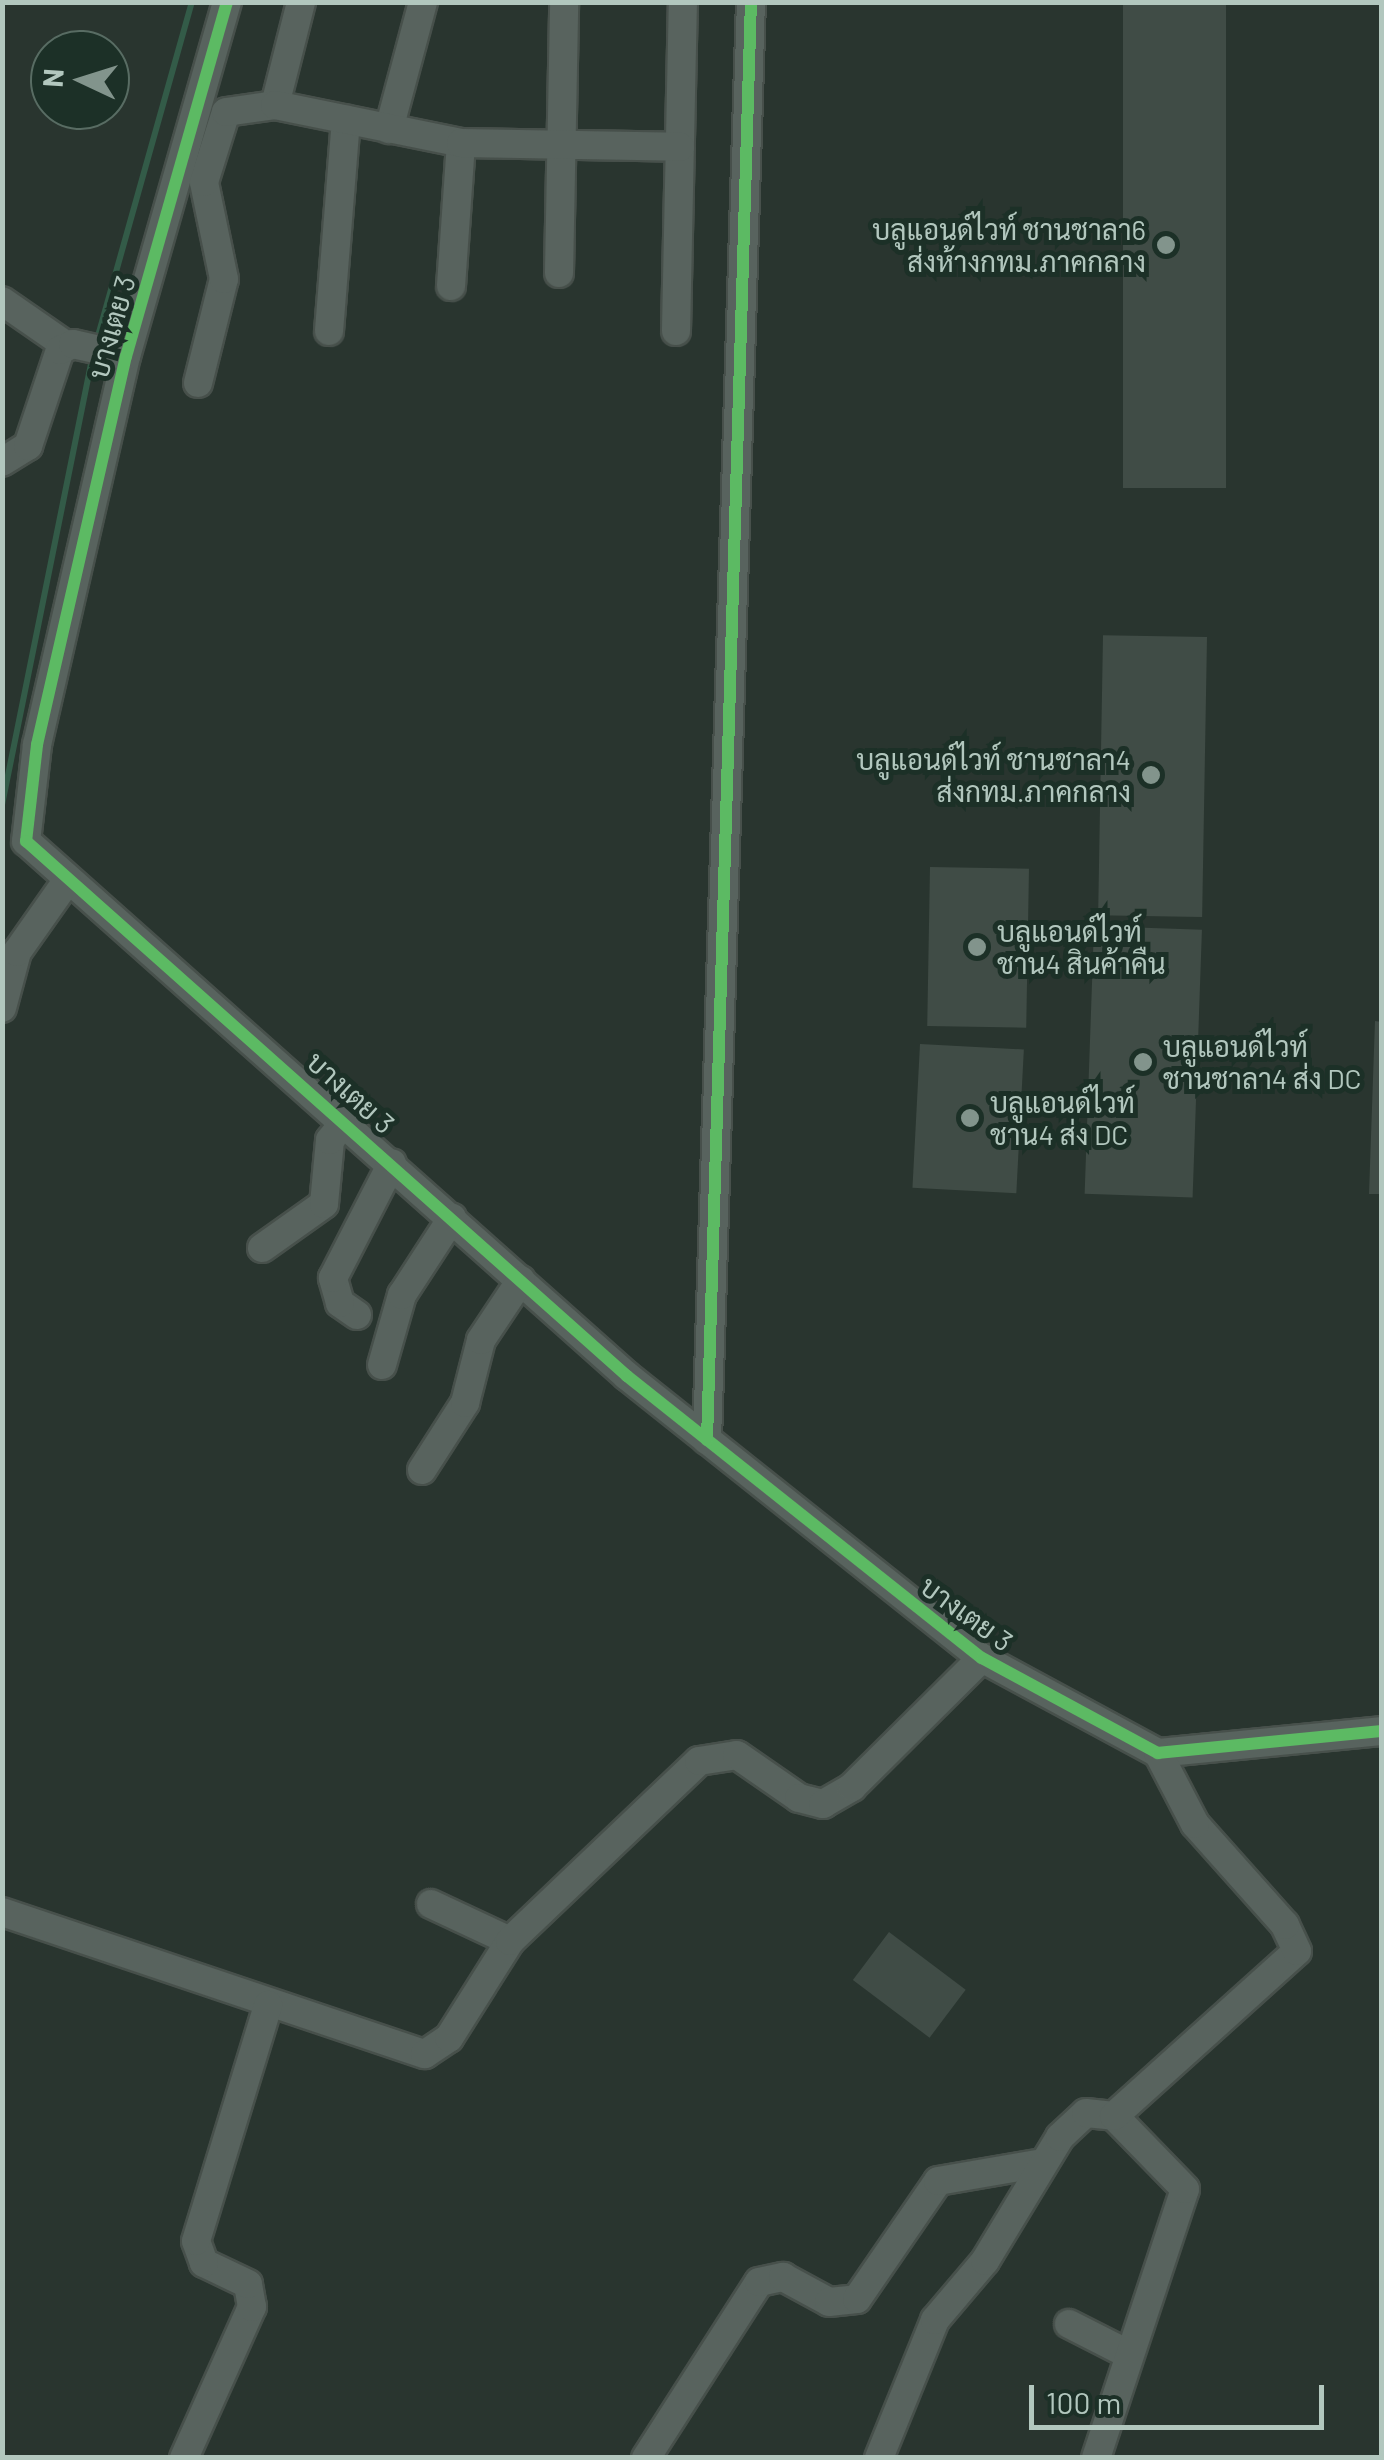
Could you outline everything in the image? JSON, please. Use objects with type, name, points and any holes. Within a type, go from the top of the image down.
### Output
[{"type":"street","name":"บางเตย 3","points":[[228,2],[118,354],[24,819],[35,854],[346,1121],[706,1440],[982,1658],[1158,1753]]},
{"type":"street","points":[[274,105],[301,2]]},
{"type":"street","points":[[390,129],[423,2]]},
{"type":"street","points":[[559,273],[564,2]]},
{"type":"street","points":[[676,331],[683,2]]},
{"type":"street","points":[[706,1440],[752,2]]},
{"type":"street","points":[[198,383],[224,279],[204,182],[214,132],[226,112],[274,105],[462,143],[680,148]]},
{"type":"street","points":[[329,332],[346,120]]},
{"type":"street","points":[[452,286],[462,143]]},
{"type":"street","points":[[2,301],[74,345],[118,354]]},
{"type":"street","points":[[2,462],[28,446],[53,359],[74,345]]},
{"type":"street","points":[[2,1008],[16,952],[67,881]]},
{"type":"street","points":[[262,1248],[324,1204],[330,1140],[346,1121]]},
{"type":"street","points":[[357,1315],[340,1303],[332,1278],[392,1163]]},
{"type":"street","points":[[382,1365],[402,1295],[452,1218]]},
{"type":"street","points":[[422,1470],[464,1404],[482,1340],[521,1280]]},
{"type":"street","points":[[2,1912],[268,2005],[425,2054],[449,2038],[510,1941],[699,1761],[737,1755],[799,1798],[823,1804],[852,1787],[982,1658]]},
{"type":"street","points":[[880,2458],[935,2320],[985,2261],[1042,2163],[1074,2117],[1114,2116],[1297,1952],[1285,1925],[1195,1824],[1158,1753],[1382,1731]]},
{"type":"street","points":[[430,1904],[510,1941]]},
{"type":"street","points":[[184,2458],[252,2306],[248,2284],[204,2263],[196,2242],[268,2005]]},
{"type":"street","points":[[1096,2458],[1186,2190],[1114,2116]]},
{"type":"street","points":[[646,2458],[759,2282],[783,2277],[829,2302],[857,2299],[938,2181],[1042,2163]]},
{"type":"street","points":[[1069,2324],[1128,2354]]},
{"type":"building","name":"บลูแอนด์ไวท์ ชานชาลา6 ส่งห้างกทม.ภาคกลาง","points":[[1123,2],[1226,2],[1226,488],[1123,488]]},
{"type":"building","name":"บลูแอนด์ไวท์ ชานชาลา4 ส่งกทม.ภาคกลาง","points":[[1103,635],[1207,637],[1202,917],[1098,915]]},
{"type":"building","name":"บลูแอนด์ไวท์ ชาน4 สินค้าคืน","points":[[930,867],[1029,869],[1026,1028],[927,1026]]},
{"type":"building","name":"บลูแอนด์ไวท์ ชานชาลา4 ส่ง DC","points":[[1094,926],[1202,930],[1193,1198],[1085,1194]]},
{"type":"building","points":[[1375,1021],[1382,1022],[1382,1194],[1369,1194]]},
{"type":"building","name":"บลูแอนด์ไวท์ ชาน4 ส่ง DC","points":[[920,1044],[1024,1049],[1016,1193],[912,1188]]},
{"type":"building","points":[[889,1932],[966,1990],[930,2038],[853,1980]]},
{"type":"waterway","points":[[96,343],[192,2]]},
{"type":"waterway","points":[[2,805],[93,355]]},
{"type":"cycle path","points":[[227,2],[126,356],[37,745],[26,841],[627,1376],[982,1658],[1158,1753],[1382,1731]]},
{"type":"cycle path","points":[[707,1440],[751,2]]},
{"type":"place","name":"บลูแอนด์ไวท์ ชานชาลา6 ส่งห้างกทม.ภาคกลาง","points":[[1166,245]]},
{"type":"place","name":"บลูแอนด์ไวท์ ชานชาลา4 ส่งกทม.ภาคกลาง","points":[[1151,775]]},
{"type":"place","name":"บลูแอนด์ไวท์ ชาน4 สินค้าคืน","points":[[977,947]]},
{"type":"place","name":"บลูแอนด์ไวท์ ชานชาลา4 ส่ง DC","points":[[1143,1062]]},
{"type":"place","name":"บลูแอนด์ไวท์ ชาน4 ส่ง DC","points":[[970,1118]]}]
